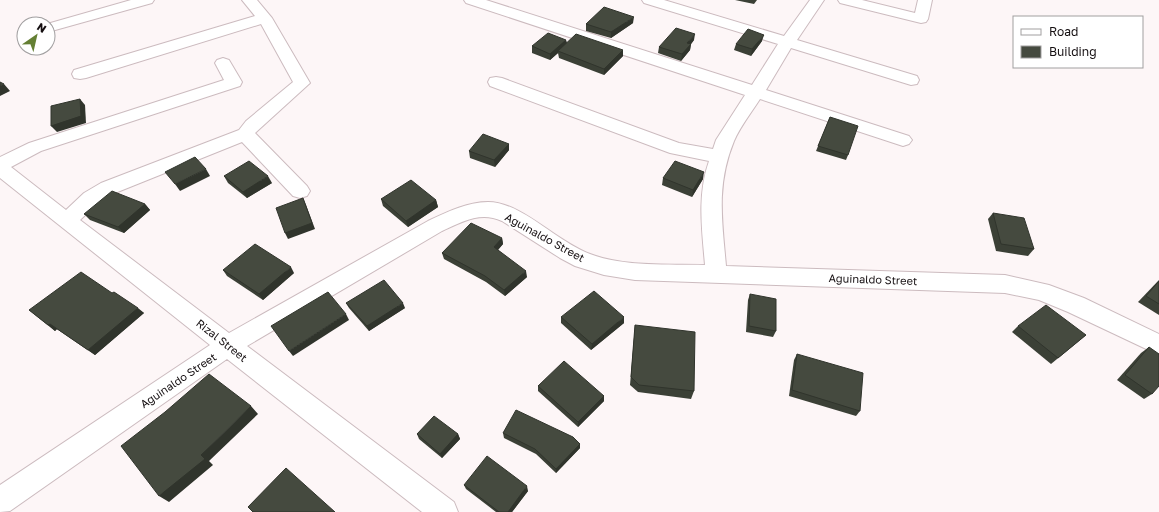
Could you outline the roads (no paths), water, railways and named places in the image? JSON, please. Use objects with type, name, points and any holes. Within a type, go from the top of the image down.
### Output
[{"type":"street","points":[[56,26],[147,0]]},
{"type":"street","points":[[67,222],[92,198],[108,188],[245,134],[252,124],[302,83],[265,18],[249,0]]},
{"type":"street","points":[[471,0],[903,140]]},
{"type":"street","points":[[649,0],[911,80]]},
{"type":"street","points":[[716,274],[712,211],[713,176],[725,140],[787,42],[817,0]]},
{"type":"street","points":[[845,0],[921,19],[925,0]]},
{"type":"street","points":[[80,74],[265,18]]},
{"type":"street","points":[[0,165],[35,147],[234,82],[223,63]]},
{"type":"street","points":[[496,82],[676,149],[719,157]]},
{"type":"street","points":[[245,134],[300,191]]},
{"type":"street","name":"Rizal Street","points":[[0,168],[67,222],[444,512]]},
{"type":"street","name":"Aguinaldo Street","points":[[0,501],[228,345],[435,226],[466,212],[492,209],[510,216],[576,257],[601,266],[635,271],[1005,284],[1041,291],[1076,305],[1159,345]]}]
